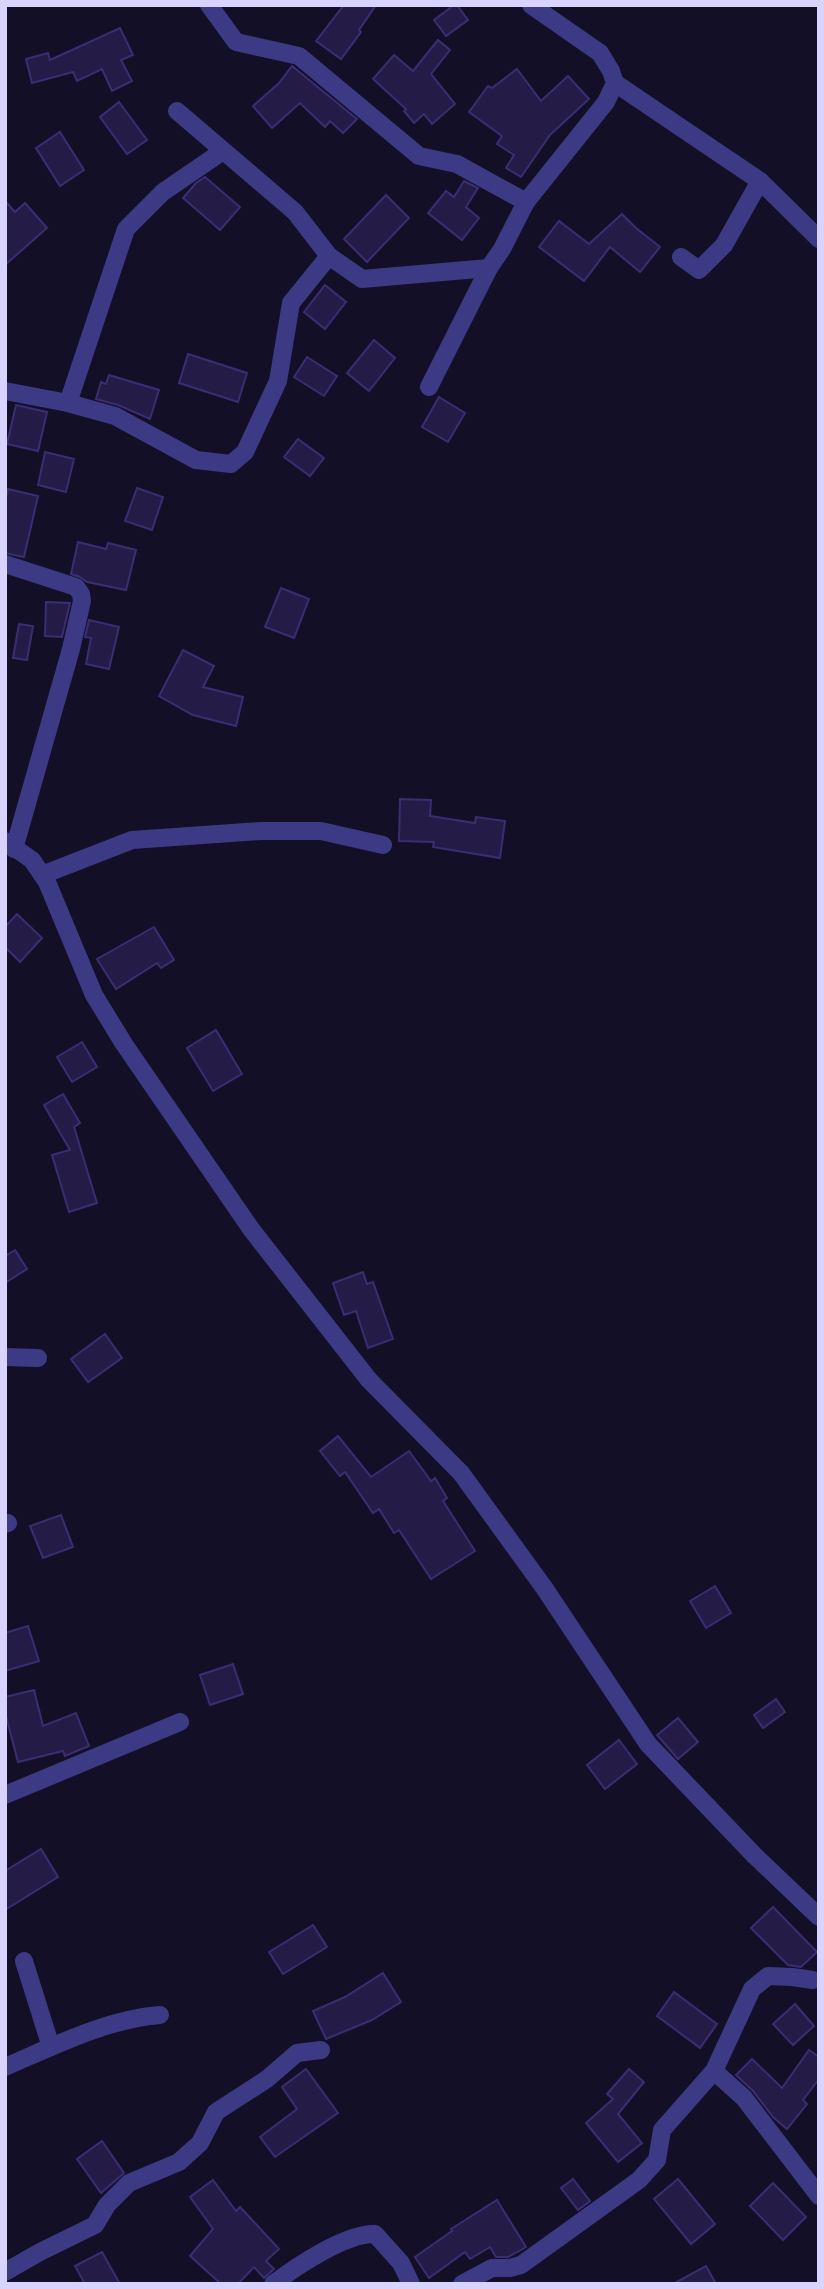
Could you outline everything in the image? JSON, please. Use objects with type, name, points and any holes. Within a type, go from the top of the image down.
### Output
[{"type":"street","points":[[209,5],[236,42],[299,56],[419,156],[457,164],[526,202]]},
{"type":"street","points":[[531,5],[600,53],[615,83],[760,181],[819,239]]},
{"type":"street","points":[[429,387],[489,268],[526,202],[606,102],[615,83]]},
{"type":"street","points":[[177,111],[295,212],[329,256],[362,279],[489,268]]},
{"type":"street","points":[[68,403],[126,229],[163,192],[223,151]]},
{"type":"street","points":[[681,257],[699,270],[724,245],[760,181]]},
{"type":"street","points":[[5,391],[68,403],[115,416],[196,460],[231,464],[245,453],[278,381],[291,303],[329,256]]},
{"type":"street","points":[[5,564],[76,587],[81,594],[76,629],[10,845],[32,860],[42,875],[73,941],[94,995],[131,1055],[250,1229],[369,1380],[461,1473],[545,1589],[648,1744],[754,1855],[819,1917]]},
{"type":"street","points":[[42,875],[132,841],[261,831],[321,831],[383,845]]},
{"type":"street","points":[[5,1357],[38,1358]]},
{"type":"street","points":[[5,1795],[180,1723]]},
{"type":"street","points":[[24,1961],[51,2047]]},
{"type":"street","points":[[462,2284],[492,2268],[521,2265],[639,2180],[657,2160],[662,2130],[714,2071],[752,1989],[768,1976],[817,1978]]},
{"type":"street","points":[[5,2067],[134,2017],[160,2015]]},
{"type":"street","points":[[5,2272],[95,2225],[107,2204],[129,2183],[179,2162],[200,2143],[216,2112],[267,2079],[297,2053],[321,2050]]},
{"type":"street","points":[[714,2071],[744,2098],[819,2196]]},
{"type":"street","points":[[273,2284],[302,2263],[362,2234],[375,2234],[401,2263],[411,2284]]},
{"type":"street","points":[[516,2284],[521,2265]]},
{"type":"building","points":[[344,5],[376,5],[341,59],[316,41]]},
{"type":"building","points":[[457,5],[468,20],[446,36],[434,20]]},
{"type":"building","points":[[120,28],[133,55],[121,60],[132,81],[112,91],[102,69],[77,81],[73,72],[32,83],[26,59],[48,53],[50,60]]},
{"type":"building","points":[[438,40],[450,50],[431,74],[455,104],[432,124],[424,114],[414,123],[404,111],[406,109],[373,79],[394,55],[413,71]]},
{"type":"building","points":[[292,66],[357,119],[343,133],[330,121],[325,127],[300,103],[272,128],[253,106],[279,83]]},
{"type":"building","points":[[517,69],[541,101],[568,76],[589,99],[550,135],[521,177],[506,168],[514,155],[497,144],[502,136],[469,112],[488,86],[492,88]]},
{"type":"building","points":[[119,102],[147,140],[127,154],[100,117]]},
{"type":"building","points":[[60,132],[84,170],[60,186],[36,148]]},
{"type":"building","points":[[205,177],[240,207],[220,230],[183,198]]},
{"type":"building","points":[[464,181],[478,188],[466,207],[479,218],[462,240],[428,213],[446,191],[454,197]]},
{"type":"building","points":[[386,195],[409,218],[367,262],[344,239]]},
{"type":"building","points":[[5,201],[15,212],[25,203],[47,228],[5,265]]},
{"type":"building","points":[[622,214],[660,247],[640,272],[610,247],[584,281],[539,247],[559,221],[589,244]]},
{"type":"building","points":[[325,285],[346,302],[325,329],[304,312]]},
{"type":"building","points":[[374,340],[395,358],[369,391],[347,373]]},
{"type":"building","points":[[188,354],[247,373],[238,402],[179,383]]},
{"type":"building","points":[[307,357],[337,376],[324,396],[294,377]]},
{"type":"building","points":[[109,375],[159,390],[150,419],[96,399],[101,382],[106,384]]},
{"type":"building","points":[[439,397],[465,413],[448,442],[422,427]]},
{"type":"building","points":[[16,405],[47,412],[38,451],[7,444]]},
{"type":"building","points":[[298,439],[324,458],[310,476],[284,457]]},
{"type":"building","points":[[45,452],[74,459],[66,492],[38,485]]},
{"type":"building","points":[[137,488],[163,497],[152,530],[125,521]]},
{"type":"building","points":[[8,489],[38,496],[24,557],[5,553],[5,502]]},
{"type":"building","points":[[78,542],[106,549],[108,543],[136,550],[126,590],[87,582],[71,574]]},
{"type":"building","points":[[281,588],[309,599],[294,638],[265,627]]},
{"type":"building","points":[[46,602],[70,603],[62,637],[45,636]]},
{"type":"building","points":[[89,620],[119,627],[109,669],[86,664],[91,638],[85,637]]},
{"type":"building","points":[[19,624],[33,626],[27,660],[13,658]]},
{"type":"building","points":[[183,650],[214,666],[203,687],[243,697],[236,726],[193,715],[159,696]]},
{"type":"building","points":[[400,799],[431,800],[430,816],[475,823],[476,817],[505,821],[500,858],[433,847],[434,842],[399,841]]},
{"type":"building","points":[[17,914],[42,938],[20,962],[5,947],[5,927]]},
{"type":"building","points":[[154,927],[174,960],[161,968],[157,963],[116,989],[97,959]]},
{"type":"building","points":[[216,1030],[242,1074],[213,1091],[187,1048]]},
{"type":"building","points":[[82,1042],[97,1067],[72,1082],[57,1057]]},
{"type":"building","points":[[63,1094],[80,1123],[74,1127],[97,1203],[69,1212],[52,1155],[70,1150],[44,1105]]},
{"type":"building","points":[[15,1250],[27,1269],[5,1283],[5,1256]]},
{"type":"building","points":[[363,1272],[367,1284],[373,1282],[393,1339],[368,1348],[356,1311],[344,1315],[333,1283]]},
{"type":"building","points":[[105,1334],[122,1358],[88,1382],[71,1359]]},
{"type":"building","points":[[338,1436],[371,1477],[409,1451],[431,1481],[435,1478],[447,1498],[443,1501],[475,1551],[431,1579],[399,1530],[394,1533],[379,1509],[373,1513],[345,1472],[340,1476],[320,1451]]},
{"type":"building","points":[[61,1515],[73,1547],[43,1558],[30,1526]]},
{"type":"building","points":[[715,1586],[731,1613],[706,1628],[690,1601]]},
{"type":"building","points":[[28,1626],[39,1661],[5,1671],[5,1633]]},
{"type":"building","points":[[233,1664],[243,1694],[210,1705],[200,1675]]},
{"type":"building","points":[[34,1690],[43,1726],[76,1713],[89,1746],[65,1756],[63,1751],[18,1762],[5,1712],[5,1697]]},
{"type":"building","points":[[776,1699],[785,1712],[763,1728],[754,1715]]},
{"type":"building","points":[[678,1718],[698,1742],[678,1759],[657,1735]]},
{"type":"building","points":[[619,1740],[637,1764],[605,1789],[587,1765]]},
{"type":"building","points":[[41,1849],[58,1877],[5,1910],[5,1871]]},
{"type":"building","points":[[773,1907],[817,1952],[801,1967],[788,1965],[751,1928]]},
{"type":"building","points":[[313,1925],[327,1947],[283,1974],[269,1952]]},
{"type":"building","points":[[383,1973],[401,2002],[372,2020],[326,2039],[313,2011],[345,1997]]},
{"type":"building","points":[[674,1992],[717,2024],[700,2048],[657,2016]]},
{"type":"building","points":[[795,2004],[814,2026],[793,2045],[773,2024]]},
{"type":"building","points":[[809,2050],[819,2057],[819,2079],[803,2100],[807,2104],[787,2129],[736,2075],[752,2059],[782,2088]]},
{"type":"building","points":[[306,2069],[338,2113],[275,2157],[260,2137],[297,2109],[282,2087]]},
{"type":"building","points":[[629,2069],[644,2082],[618,2114],[642,2143],[618,2162],[586,2123],[613,2099],[607,2094]]},
{"type":"building","points":[[102,2141],[124,2173],[101,2193],[77,2159]]},
{"type":"building","points":[[573,2179],[590,2201],[578,2210],[561,2188]]},
{"type":"building","points":[[678,2179],[715,2224],[691,2244],[654,2199]]},
{"type":"building","points":[[213,2180],[236,2211],[240,2207],[279,2249],[266,2261],[274,2269],[264,2278],[254,2267],[238,2284],[221,2284],[190,2256],[213,2229],[190,2197]]},
{"type":"building","points":[[773,2183],[806,2217],[783,2240],[750,2206]]},
{"type":"building","points":[[497,2200],[526,2247],[508,2257],[496,2257],[490,2247],[470,2259],[465,2252],[429,2278],[415,2257],[452,2231],[451,2229]]},
{"type":"building","points":[[102,2252],[120,2284],[85,2284],[75,2266]]},
{"type":"building","points":[[706,2266],[716,2284],[673,2284]]}]
